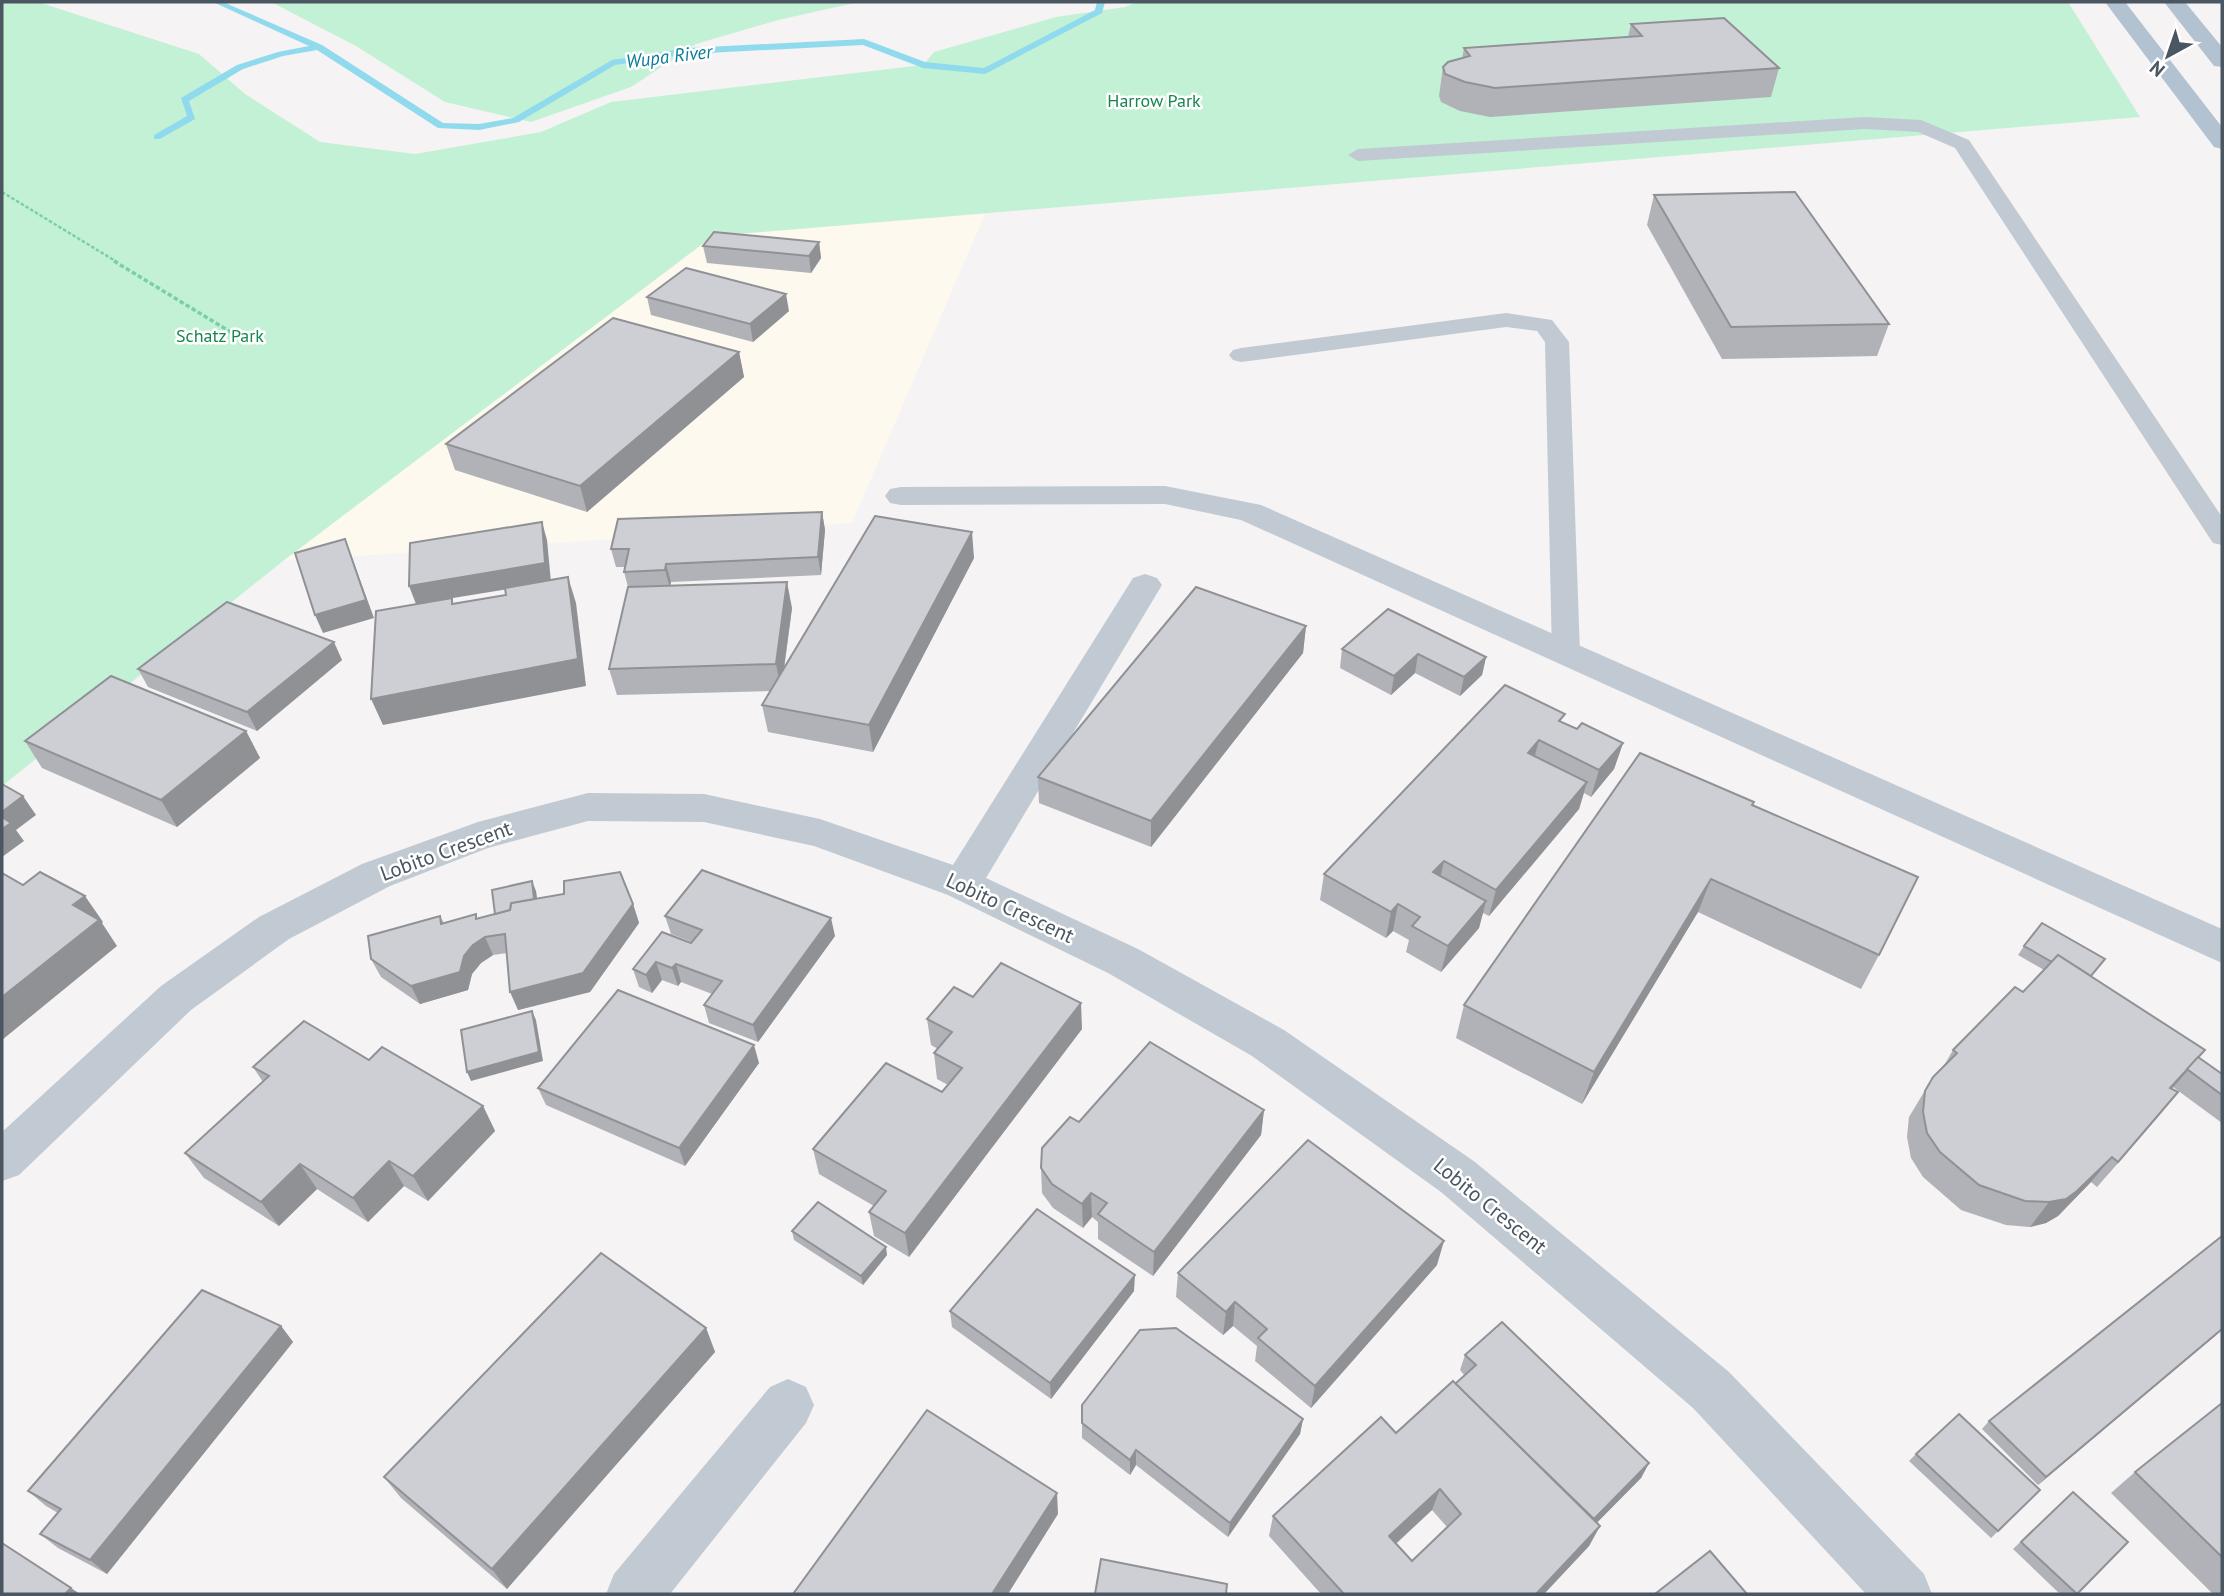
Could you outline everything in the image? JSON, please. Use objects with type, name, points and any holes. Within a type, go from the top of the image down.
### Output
[{"type":"main road","points":[[2115,2],[2222,142]]},
{"type":"main road","points":[[2174,2],[2222,61]]},
{"type":"street","points":[[901,496],[1165,495],[1250,512],[2222,947]]},
{"type":"street","points":[[962,884],[1145,585]]},
{"type":"street","name":"Lobito Crescent","points":[[2,1161],[176,998],[274,928],[376,875],[478,836],[588,807],[704,808],[820,833],[962,884],[1123,961],[1268,1043],[1458,1177],[1711,1390],[1904,1594]]},
{"type":"street","points":[[634,1594],[788,1405]]},
{"type":"lane","points":[[1358,155],[1865,123],[1921,126],[1962,144],[2222,537]]},
{"type":"lane","points":[[1241,355],[1506,320],[1544,325],[1557,342],[1566,654]]},
{"type":"path","points":[[2,192],[247,342]]},
{"type":"shaded area","points":[[985,214],[852,523],[283,561],[713,236]]},
{"type":"green space","points":[[2,2],[38,2],[199,54],[245,94],[320,142],[415,154],[541,132],[611,102],[923,65],[934,52],[1056,17],[1125,7],[1137,2],[2068,2],[2140,117],[713,236],[283,561],[2,786]]},
{"type":"green space","points":[[271,2],[859,2],[778,20],[696,44],[631,87],[531,122],[445,102],[356,46]]},
{"type":"building","points":[[1724,18],[1779,68],[1495,88],[1465,82],[1445,74],[1443,67],[1448,62],[1470,56],[1464,48],[1642,36],[1631,24]]},
{"type":"building","points":[[1795,192],[1889,324],[1731,327],[1654,195]]},
{"type":"building","points":[[714,232],[819,242],[809,256],[703,246]]},
{"type":"building","points":[[686,268],[786,294],[750,324],[647,297]]},
{"type":"building","points":[[613,318],[739,352],[580,486],[446,444]]},
{"type":"building","points":[[822,512],[818,557],[666,564],[665,570],[624,572],[629,549],[611,549],[618,519]]},
{"type":"building","points":[[875,516],[972,532],[869,725],[762,705]]},
{"type":"building","points":[[542,522],[545,563],[409,586],[410,543]]},
{"type":"building","points":[[345,539],[366,600],[315,615],[295,553]]},
{"type":"building","points":[[568,577],[578,659],[371,699],[376,611],[452,598],[452,604],[506,595],[505,588]]},
{"type":"building","points":[[787,582],[776,664],[609,669],[628,587]]},
{"type":"building","points":[[1196,587],[1306,626],[1151,821],[1038,777]]},
{"type":"building","points":[[227,602],[334,642],[247,712],[138,669]]},
{"type":"building","points":[[1388,609],[1486,657],[1464,677],[1418,654],[1394,676],[1342,649]]},
{"type":"building","points":[[111,676],[246,731],[161,800],[25,741]]},
{"type":"building","points":[[1505,685],[1565,714],[1559,721],[1577,729],[1582,723],[1623,743],[1599,770],[1539,740],[1528,753],[1587,782],[1496,890],[1444,861],[1433,872],[1486,901],[1448,946],[1412,926],[1420,917],[1398,904],[1391,912],[1324,874]]},
{"type":"building","points":[[1640,753],[1918,877],[1879,955],[1711,879],[1594,1072],[1464,1005]]},
{"type":"building","points":[[2,784],[23,796],[2,812]]},
{"type":"building","points":[[2,817],[11,823],[2,829]]},
{"type":"building","points":[[702,870],[831,918],[753,1025],[704,1005],[722,981],[676,964],[672,968],[656,962],[646,975],[633,969],[662,932],[691,943],[702,930],[665,916]]},
{"type":"building","points":[[40,872],[85,896],[73,905],[99,920],[2,997],[2,873],[23,885]]},
{"type":"building","points":[[620,872],[633,904],[583,973],[510,992],[505,934],[485,937],[473,945],[464,956],[460,972],[411,986],[371,959],[368,936],[440,916],[441,924],[476,914],[476,919],[510,910],[511,903],[564,894],[564,881]]},
{"type":"building","points":[[532,881],[534,899],[511,903],[510,910],[495,914],[492,890]]},
{"type":"building","points":[[2042,923],[2105,959],[2091,976],[2058,955],[2052,962],[2024,946]]},
{"type":"building","points":[[2058,955],[2205,1050],[2170,1088],[2178,1092],[2118,1162],[2112,1157],[2066,1199],[2049,1202],[2025,1201],[1979,1185],[1940,1152],[1927,1133],[1923,1112],[1925,1091],[1933,1077],[1957,1053],[1953,1050],[2015,987],[2023,992]]},
{"type":"building","points":[[1001,963],[1081,1003],[905,1233],[869,1212],[886,1191],[813,1149],[886,1063],[942,1092],[962,1068],[934,1053],[952,1032],[927,1019],[954,987],[973,997]]},
{"type":"building","points":[[618,990],[754,1045],[679,1148],[538,1088]]},
{"type":"building","points":[[532,1011],[539,1052],[467,1072],[461,1030]]},
{"type":"building","points":[[304,1021],[369,1060],[382,1047],[483,1106],[413,1176],[389,1161],[353,1198],[300,1164],[261,1202],[185,1153],[269,1076],[253,1067]]},
{"type":"building","points":[[1150,1042],[1264,1110],[1154,1252],[1098,1214],[1107,1203],[1091,1193],[1082,1204],[1052,1184],[1041,1168],[1042,1148],[1070,1117],[1079,1122]]},
{"type":"building","points":[[2198,1057],[2222,1074],[2222,1095],[2187,1069]]},
{"type":"building","points":[[1308,1140],[1444,1241],[1315,1386],[1258,1338],[1267,1329],[1235,1302],[1226,1312],[1178,1273]]},
{"type":"building","points":[[818,1202],[886,1247],[861,1276],[792,1231]]},
{"type":"building","points":[[1037,1209],[1135,1275],[1050,1383],[950,1311]]},
{"type":"building","points":[[2222,1236],[2222,1329],[2046,1477],[1989,1421]]},
{"type":"building","points":[[601,1253],[706,1328],[492,1569],[384,1477]]},
{"type":"building","points":[[202,1290],[281,1326],[90,1560],[40,1534],[61,1509],[28,1491]]},
{"type":"building","points":[[1502,1322],[1649,1463],[1594,1519],[1455,1384],[1476,1365],[1465,1355]]},
{"type":"building","points":[[1176,1328],[1303,1419],[1230,1523],[1136,1450],[1130,1460],[1082,1423],[1082,1405],[1140,1330]]},
{"type":"building","points":[[1453,1381],[1600,1526],[1536,1594],[1344,1594],[1273,1516],[1381,1417],[1396,1433]],"holes":[[[1440,1489],[1461,1514],[1412,1561],[1389,1536]]]},
{"type":"building","points":[[2222,1403],[2222,1557],[2135,1472]]},
{"type":"building","points":[[927,1410],[1057,1493],[992,1594],[793,1594]]},
{"type":"building","points":[[1959,1414],[2040,1490],[1998,1531],[1916,1454]]},
{"type":"building","points":[[2073,1492],[2128,1542],[2077,1594],[2021,1542]]},
{"type":"building","points":[[2,1543],[71,1588],[65,1594],[2,1594]]},
{"type":"building","points":[[1710,1551],[1747,1594],[1655,1594]]},
{"type":"building","points":[[1101,1559],[1227,1584],[1226,1594],[1095,1594]]},
{"type":"waterway","name":"Wupa River","points":[[217,2],[319,47],[441,126],[479,127],[516,120],[612,63],[688,51],[864,42],[923,65],[985,71],[1099,11],[1101,2]]},
{"type":"waterway","points":[[157,137],[192,117],[184,100],[240,67],[281,54],[318,47]]},
{"type":"park label","name":"Harrow Park","points":[[1154,101]]},
{"type":"park label","name":"Schatz Park","points":[[220,336]]}]
